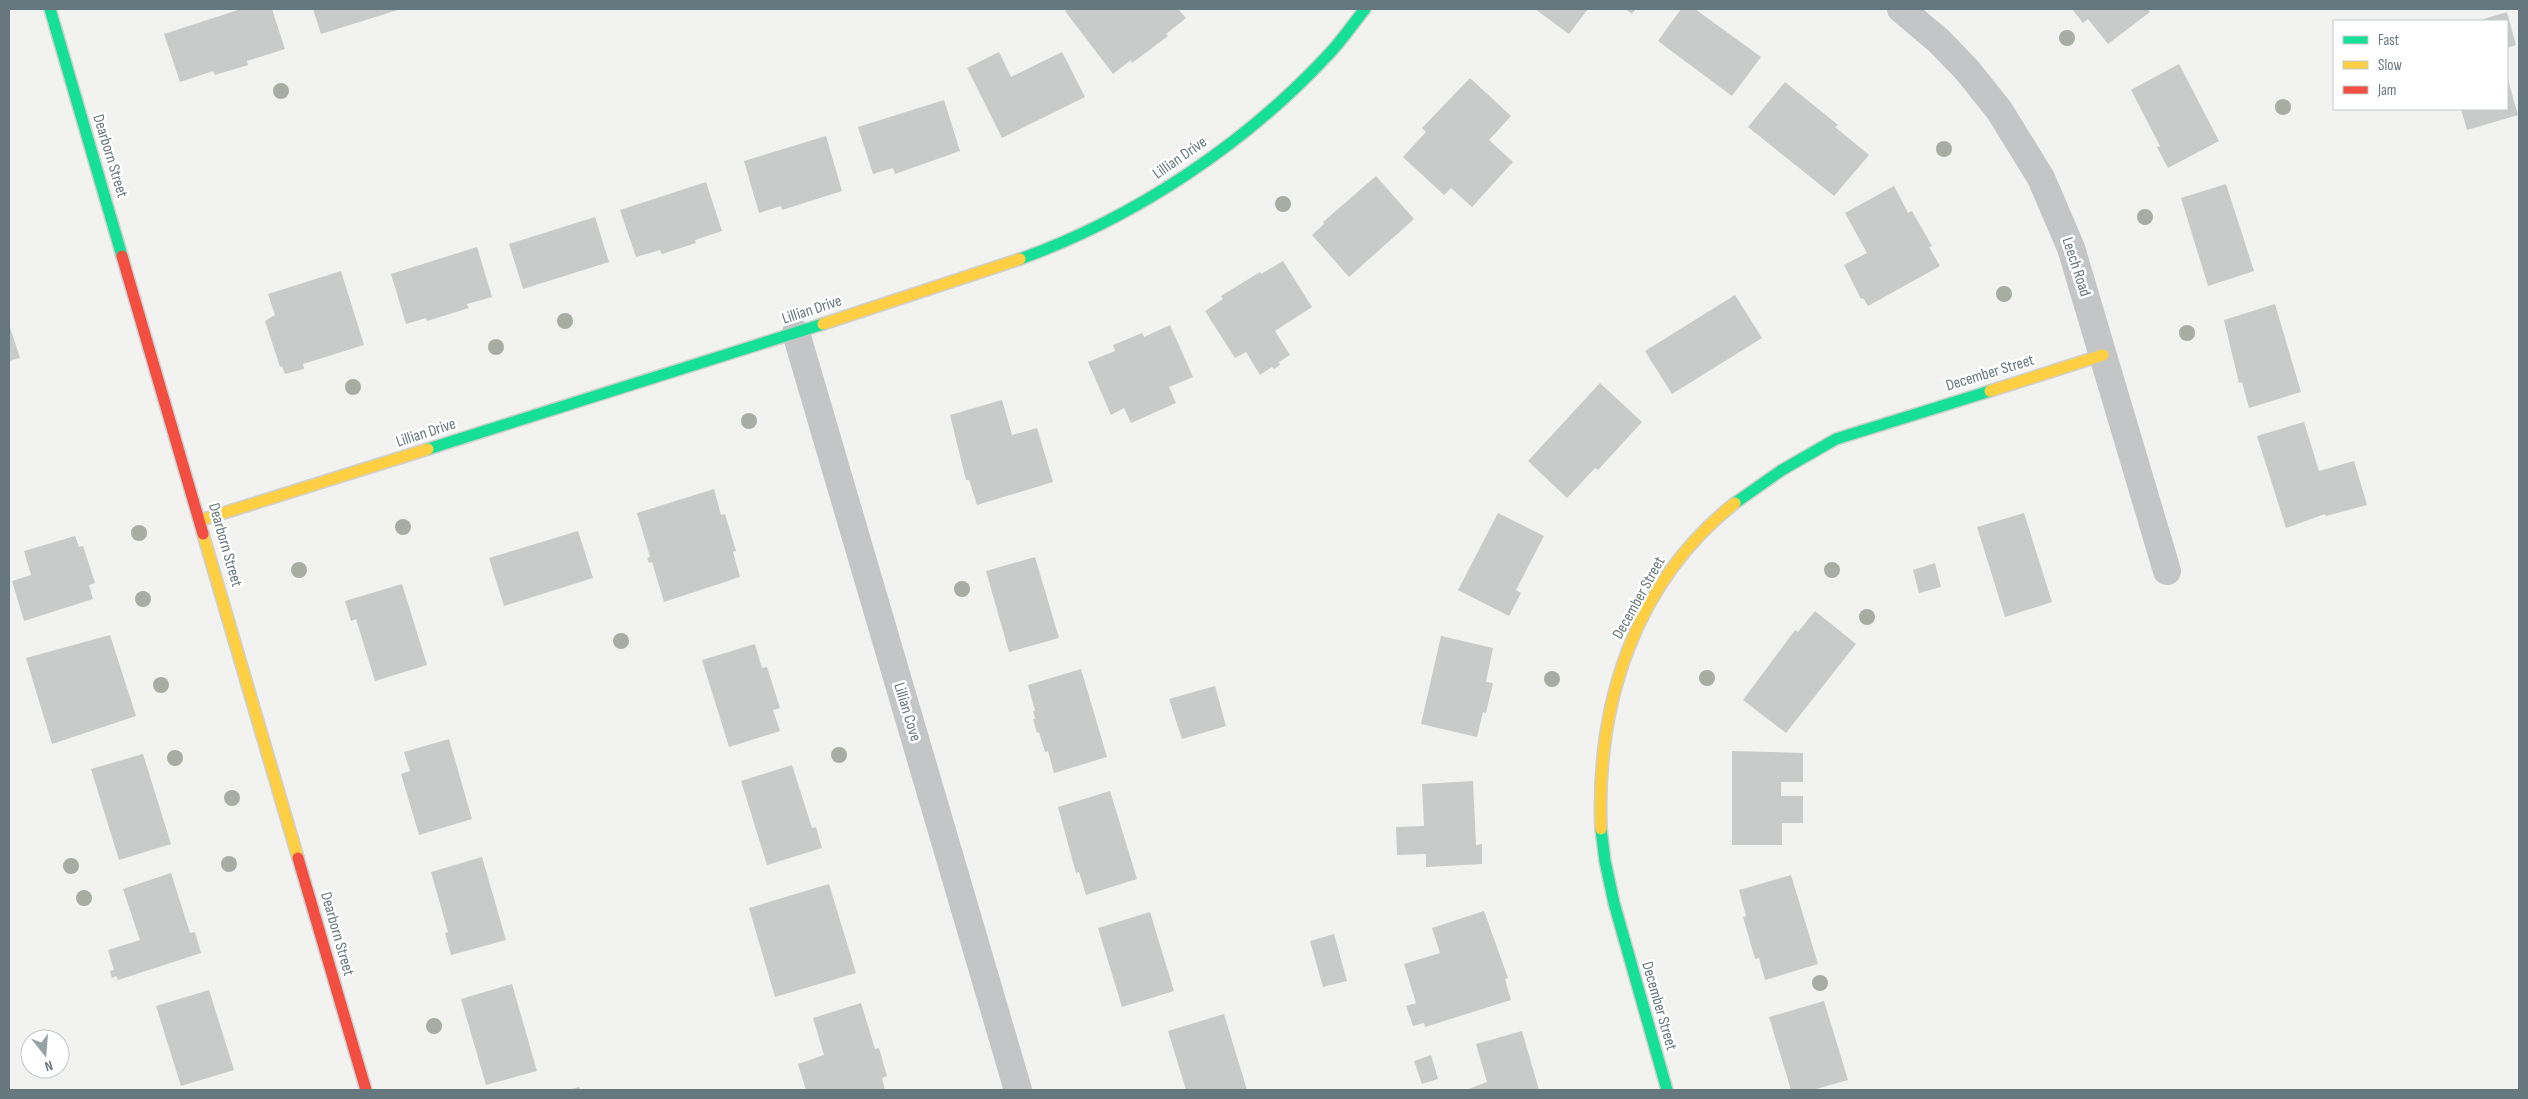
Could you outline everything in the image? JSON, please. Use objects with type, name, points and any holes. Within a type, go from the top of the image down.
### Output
[{"type":"street","name":"Dearborn Street","points":[[50,9],[201,520],[366,1090]]},
{"type":"street","name":"Lillian Drive","points":[[201,520],[796,333],[1034,255],[1098,227],[1150,198],[1242,135],[1327,56],[1365,9]]},
{"type":"street","name":"Leech Road","points":[[1901,9],[1939,41],[1967,70],[1999,110],[2041,178],[2071,248],[2167,571]]},
{"type":"street","name":"Lillian Cove","points":[[796,333],[1018,1090]]},
{"type":"street","name":"December Street","points":[[1667,1090],[1611,895],[1601,835],[1599,788],[1602,744],[1608,709],[1627,652],[1640,622],[1657,592],[1676,562],[1722,514],[1774,475],[1836,439],[2103,355]]},
{"type":"building","points":[[241,9],[272,9],[285,49],[247,61],[248,65],[215,75],[213,71],[180,82],[164,34]]},
{"type":"building","points":[[313,9],[401,9],[321,34]]},
{"type":"building","points":[[1069,9],[1178,9],[1186,18],[1166,34],[1168,36],[1132,63],[1131,60],[1113,74],[1065,11]]},
{"type":"building","points":[[1535,9],[1588,9],[1569,34]]},
{"type":"building","points":[[1625,9],[1636,9],[1632,14]]},
{"type":"building","points":[[1681,9],[1695,9],[1761,57],[1732,96],[1658,41]]},
{"type":"building","points":[[2072,9],[2148,9],[2150,12],[2108,44],[2088,19],[2083,23]]},
{"type":"building","points":[[2507,12],[2516,45],[2508,48],[2508,20],[2480,20]]},
{"type":"building","points":[[999,52],[1011,77],[1062,52],[1085,97],[1002,138],[967,68]]},
{"type":"building","points":[[2179,64],[2219,141],[2168,168],[2157,147],[2160,146],[2131,90]]},
{"type":"building","points":[[1470,78],[1511,116],[1489,140],[1513,162],[1472,207],[1451,188],[1444,195],[1403,157],[1426,132],[1422,128]]},
{"type":"building","points":[[2508,80],[2518,115],[2467,130],[2461,110],[2508,110]]},
{"type":"building","points":[[1785,82],[1838,125],[1835,127],[1869,155],[1834,196],[1748,127]]},
{"type":"building","points":[[944,100],[960,151],[895,174],[893,168],[873,174],[858,127]]},
{"type":"building","points":[[826,136],[842,191],[782,210],[781,206],[759,213],[744,161]]},
{"type":"building","points":[[1376,176],[1414,219],[1349,277],[1312,235],[1324,224],[1323,222]]},
{"type":"building","points":[[706,182],[722,231],[695,240],[696,243],[662,254],[660,250],[636,257],[620,210]]},
{"type":"building","points":[[2226,184],[2254,271],[2208,286],[2181,198]]},
{"type":"building","points":[[1894,186],[1908,213],[1912,211],[1932,246],[1929,247],[1940,266],[1868,306],[1863,298],[1861,299],[1844,265],[1867,253],[1845,213]]},
{"type":"building","points":[[595,217],[609,262],[523,289],[509,244]]},
{"type":"building","points":[[477,247],[492,297],[467,304],[469,308],[427,321],[426,318],[406,324],[391,274]]},
{"type":"building","points":[[1283,261],[1312,307],[1275,331],[1290,355],[1279,362],[1280,365],[1274,369],[1272,367],[1260,375],[1246,352],[1235,358],[1205,311],[1223,299],[1221,296],[1260,272],[1261,274]]},
{"type":"building","points":[[341,271],[364,345],[303,364],[304,369],[285,374],[282,366],[280,367],[265,321],[275,315],[268,294]]},
{"type":"building","points":[[1735,295],[1762,338],[1672,394],[1645,351]]},
{"type":"building","points":[[2275,304],[2301,392],[2249,408],[2242,382],[2239,383],[2224,320]]},
{"type":"building","points":[[9,324],[20,358],[9,361]]},
{"type":"building","points":[[1170,325],[1193,377],[1169,387],[1176,403],[1131,423],[1124,408],[1111,415],[1088,362],[1115,351],[1113,345],[1142,333],[1144,337]]},
{"type":"building","points":[[1600,383],[1642,422],[1598,470],[1595,468],[1567,498],[1528,461]]},
{"type":"building","points":[[1002,400],[1012,435],[1037,428],[1053,482],[977,505],[969,480],[966,480],[950,415]]},
{"type":"building","points":[[2304,422],[2319,471],[2354,461],[2367,505],[2326,516],[2325,514],[2286,528],[2257,436]]},
{"type":"building","points":[[714,489],[721,515],[725,514],[736,551],[733,552],[740,577],[664,602],[652,562],[649,563],[647,558],[650,557],[637,513]]},
{"type":"building","points":[[1498,513],[1544,536],[1516,590],[1521,593],[1509,616],[1458,590]]},
{"type":"building","points":[[2024,513],[2052,602],[2005,617],[1977,527]]},
{"type":"building","points":[[578,531],[593,578],[504,606],[489,558]]},
{"type":"building","points":[[75,536],[79,547],[83,546],[95,583],[89,585],[93,599],[24,621],[12,581],[31,575],[24,551]]},
{"type":"building","points":[[1035,557],[1059,638],[1009,652],[986,571]]},
{"type":"building","points":[[1935,563],[1941,587],[1919,593],[1913,570]]},
{"type":"building","points":[[402,584],[427,665],[375,681],[356,619],[351,621],[345,601]]},
{"type":"building","points":[[1815,611],[1856,644],[1786,733],[1743,700],[1795,630],[1798,632]]},
{"type":"building","points":[[110,635],[136,716],[52,744],[26,658]]},
{"type":"building","points":[[1441,636],[1493,648],[1486,682],[1493,683],[1486,713],[1483,712],[1477,737],[1421,724]]},
{"type":"building","points":[[755,644],[762,668],[767,667],[780,708],[773,710],[780,731],[729,747],[702,660]]},
{"type":"building","points":[[1081,669],[1107,757],[1054,773],[1048,751],[1045,752],[1039,732],[1037,733],[1033,719],[1035,719],[1033,711],[1035,711],[1028,685]]},
{"type":"building","points":[[1215,686],[1226,726],[1182,739],[1169,699]]},
{"type":"building","points":[[449,739],[472,819],[419,835],[401,774],[410,771],[404,752]]},
{"type":"building","points":[[1732,751],[1803,753],[1803,782],[1781,782],[1781,796],[1803,796],[1803,823],[1782,823],[1782,845],[1732,845]]},
{"type":"building","points":[[143,754],[171,844],[119,860],[91,769]]},
{"type":"building","points":[[792,765],[812,828],[816,827],[822,848],[767,865],[741,781]]},
{"type":"building","points":[[1473,781],[1476,845],[1482,844],[1482,864],[1426,867],[1426,854],[1397,855],[1396,827],[1424,826],[1422,784]]},
{"type":"building","points":[[1110,791],[1137,879],[1086,895],[1079,872],[1076,873],[1058,807]]},
{"type":"building","points":[[482,857],[506,940],[451,955],[445,933],[448,932],[431,872]]},
{"type":"building","points":[[171,873],[190,933],[195,932],[201,953],[118,980],[116,976],[112,978],[110,971],[114,970],[108,950],[140,940],[123,889]]},
{"type":"building","points":[[1791,875],[1818,964],[1765,980],[1759,958],[1755,959],[1743,917],[1746,916],[1739,890]]},
{"type":"building","points":[[829,884],[856,973],[775,997],[749,908]]},
{"type":"building","points":[[1484,911],[1508,978],[1505,979],[1511,1000],[1425,1027],[1424,1023],[1413,1026],[1406,1006],[1416,1003],[1404,964],[1440,953],[1432,928]]},
{"type":"building","points":[[1150,912],[1174,991],[1122,1007],[1098,928]]},
{"type":"building","points":[[1334,934],[1347,981],[1323,987],[1310,941]]},
{"type":"building","points":[[512,984],[537,1071],[486,1085],[461,999]]},
{"type":"building","points":[[209,990],[234,1070],[181,1086],[156,1006]]},
{"type":"building","points":[[1824,1001],[1848,1080],[1813,1090],[1791,1090],[1769,1017]]},
{"type":"building","points":[[861,1003],[875,1049],[879,1048],[887,1076],[882,1078],[885,1090],[806,1090],[798,1064],[824,1055],[813,1018]]},
{"type":"building","points":[[1224,1014],[1247,1090],[1186,1090],[1168,1031]]},
{"type":"building","points":[[1522,1031],[1539,1090],[1466,1090],[1487,1082],[1476,1044]]},
{"type":"building","points":[[1431,1055],[1438,1079],[1422,1084],[1414,1061]]},
{"type":"building","points":[[579,1087],[580,1090],[568,1090]]},
{"type":"traffic: fast","points":[[50,9],[122,256]]},
{"type":"traffic: fast","points":[[1020,259],[1063,242],[1145,200],[1185,176],[1223,149],[1295,89],[1332,51],[1365,9]]},
{"type":"traffic: fast","points":[[428,449],[823,324]]},
{"type":"traffic: fast","points":[[1735,503],[1782,470],[1836,439],[1990,391]]},
{"type":"traffic: fast","points":[[1601,829],[1605,861],[1614,903],[1667,1090]]},
{"type":"traffic: slow","points":[[823,324],[1020,259]]},
{"type":"traffic: slow","points":[[1990,391],[2103,355]]},
{"type":"traffic: slow","points":[[201,520],[428,449]]},
{"type":"traffic: slow","points":[[1601,829],[1601,782],[1606,737],[1615,692],[1628,649],[1647,608],[1671,570],[1700,535],[1735,503]]},
{"type":"traffic: slow","points":[[203,534],[298,858]]},
{"type":"traffic: jam","points":[[122,256],[203,534]]},
{"type":"traffic: jam","points":[[298,858],[366,1090]]}]
